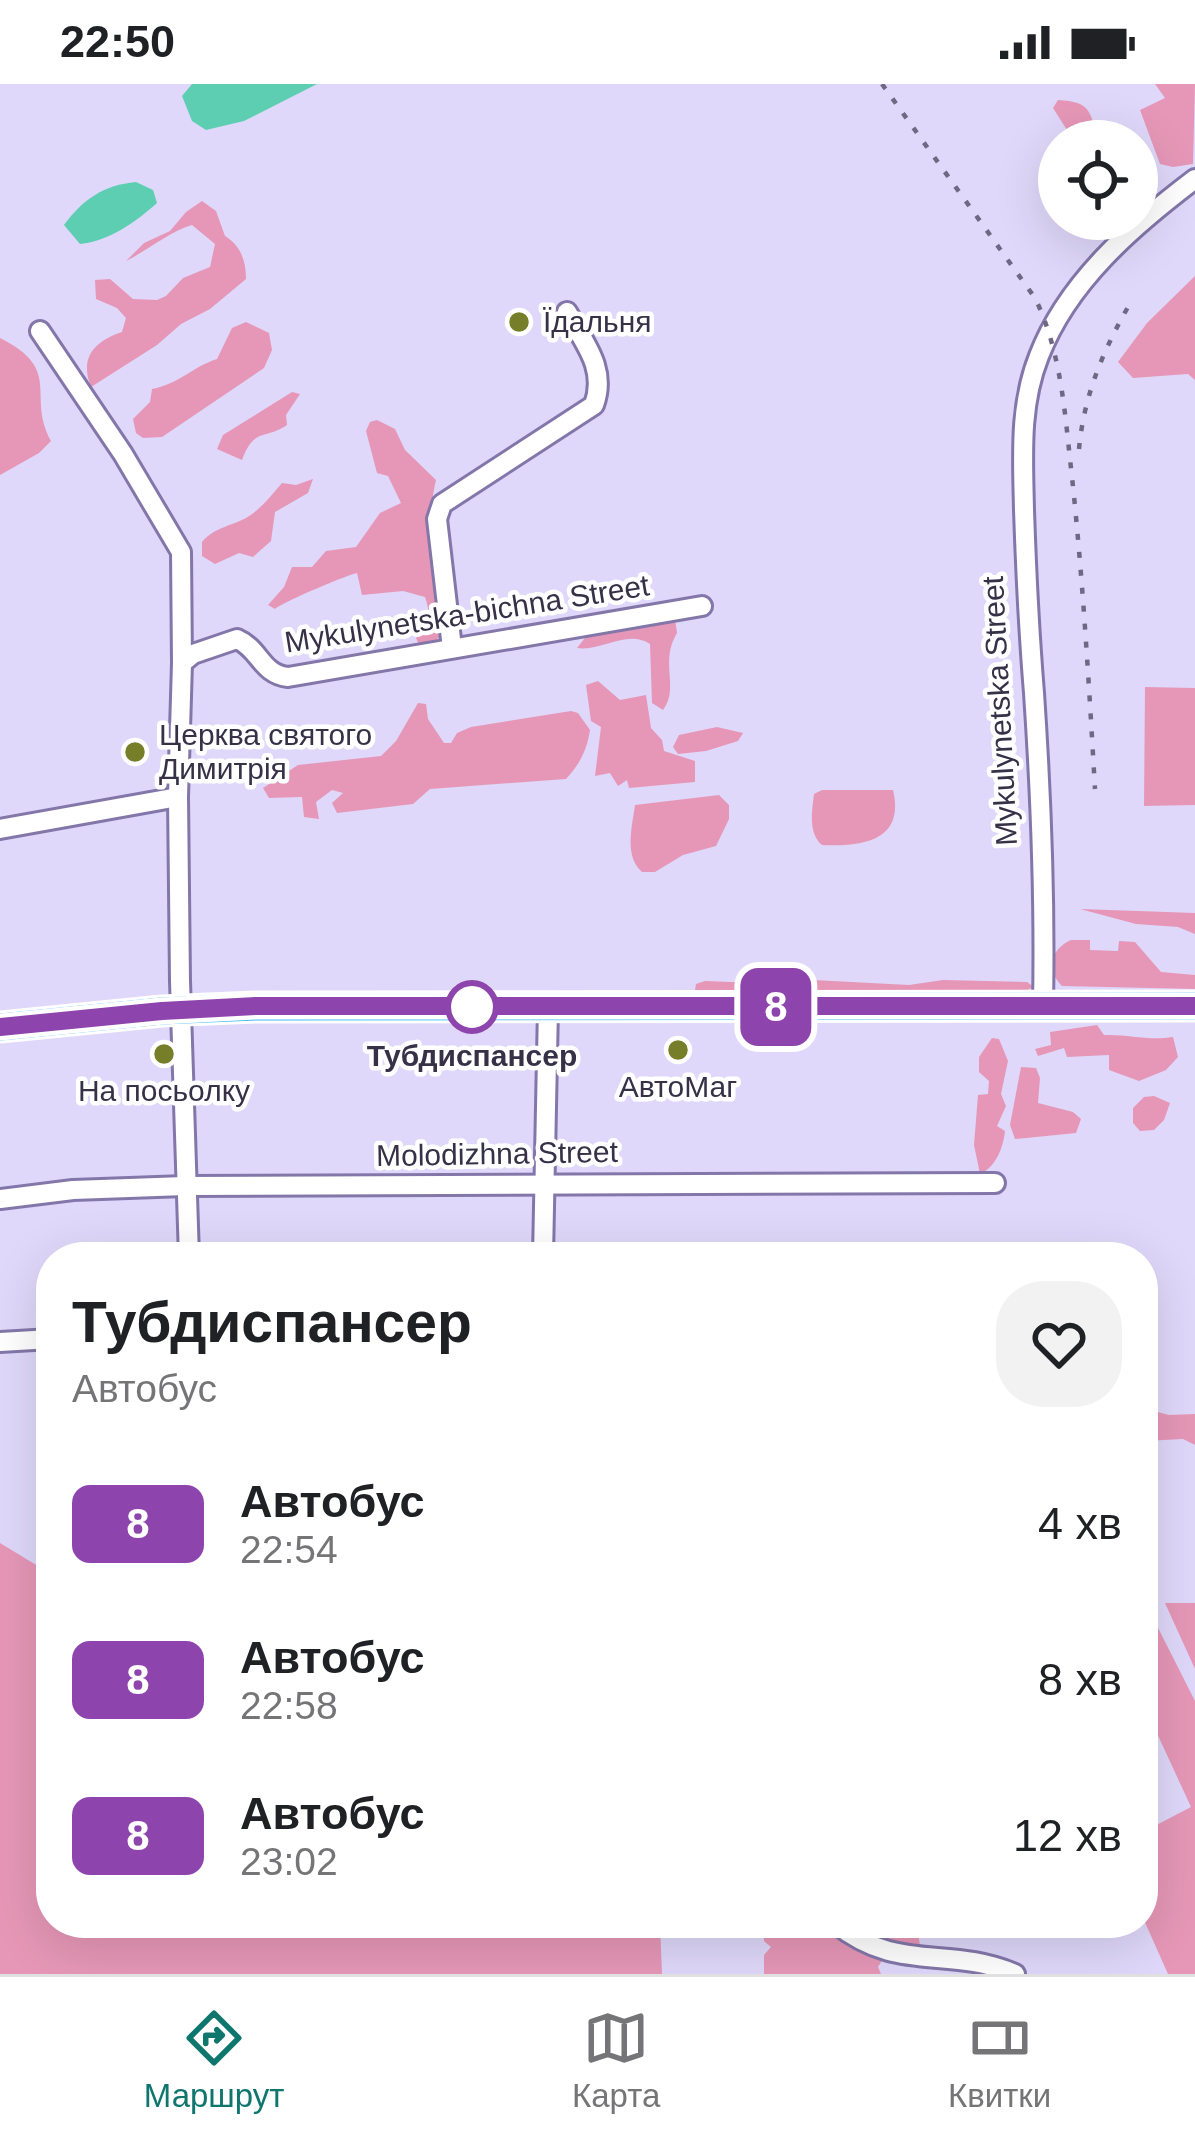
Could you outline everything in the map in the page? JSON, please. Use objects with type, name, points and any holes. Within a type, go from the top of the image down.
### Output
[{"type":"highway","points":[[0,1027],[256,1006],[1195,1006]]},
{"type":"street","name":"Mykulynetska Street","points":[[1043,1005],[1023,412],[1038,357],[1051,331],[1105,256],[1195,179]]},
{"type":"street","points":[[452,648],[437,519],[442,504],[594,405],[601,387],[599,369],[567,312]]},
{"type":"street","points":[[40,331],[123,454],[181,552],[178,796],[188,1242]]},
{"type":"street","name":"Mykulynetska-bichna Street","points":[[182,663],[193,654],[237,639],[246,642],[265,669],[288,677],[702,606]]},
{"type":"street","points":[[0,829],[178,796]]},
{"type":"street","points":[[544,1242],[548,1007]]},
{"type":"street","name":"Molodizhna Street","points":[[0,1199],[74,1190],[185,1186],[995,1183]]},
{"type":"street","points":[[0,1342],[36,1340]]},
{"type":"street","points":[[852,1938],[886,1954],[988,1964],[1015,1974]]},
{"type":"shaded area","points":[[192,84],[317,84],[244,121],[206,130],[192,121],[182,96]]},
{"type":"shaded area","points":[[1155,84],[1195,84],[1193,164],[1160,164],[1158,120],[1144,120],[1140,110],[1165,98]]},
{"type":"shaded area","points":[[1058,100],[1077,103],[1092,120],[1061,120],[1053,108]]},
{"type":"shaded area","points":[[136,182],[153,190],[157,203],[122,229],[80,244],[64,225],[95,195]]},
{"type":"shaded area","points":[[202,201],[216,211],[225,236],[239,249],[246,279],[210,309],[91,387],[88,359],[104,340],[122,332],[126,318],[117,308],[96,299],[95,280],[110,279],[133,299],[157,300],[183,278],[210,267],[215,244],[192,225],[126,261],[144,243],[170,231]]},
{"type":"shaded area","points":[[1195,276],[1195,380],[1188,374],[1133,378],[1118,362],[1147,323]]},
{"type":"shaded area","points":[[246,322],[269,333],[272,350],[264,368],[162,437],[143,438],[136,433],[133,419],[150,402],[152,389],[217,359],[232,328]]},
{"type":"shaded area","points":[[0,338],[20,350],[38,373],[41,410],[51,441],[0,475]]},
{"type":"shaded area","points":[[292,392],[300,394],[286,415],[287,425],[256,438],[242,460],[217,449],[223,435]]},
{"type":"shaded area","points":[[377,420],[395,429],[405,450],[436,480],[431,514],[433,568],[443,577],[450,630],[437,639],[436,646],[420,647],[416,638],[428,619],[425,597],[403,591],[362,595],[357,573],[275,609],[268,605],[284,587],[292,567],[312,567],[326,551],[356,547],[380,513],[401,503],[388,476],[377,473],[366,431]]},
{"type":"shaded area","points":[[313,479],[308,493],[275,512],[271,541],[253,557],[239,553],[215,564],[202,556],[207,537],[251,514],[282,483],[296,485]]},
{"type":"shaded area","points":[[675,619],[670,693],[663,710],[652,703],[650,644],[632,639],[577,648],[592,629]]},
{"type":"shaded area","points":[[598,681],[620,700],[646,695],[651,728],[662,740],[664,751],[695,761],[695,782],[629,788],[627,780],[618,786],[610,773],[595,776],[601,727],[591,721],[586,685]]},
{"type":"shaded area","points":[[1145,687],[1195,688],[1195,805],[1144,806]]},
{"type":"shaded area","points":[[418,703],[426,704],[428,719],[444,743],[471,727],[571,711],[590,730],[582,756],[566,779],[430,789],[413,804],[337,813],[332,803],[343,793],[332,790],[316,802],[319,819],[304,817],[302,797],[269,798],[263,788],[298,765],[381,756],[396,741]]},
{"type":"shaded area","points":[[717,727],[743,733],[738,741],[706,751],[678,754],[673,747],[679,735]]},
{"type":"shaded area","points":[[893,790],[893,820],[887,830],[866,842],[822,845],[812,814],[814,794]]},
{"type":"shaded area","points":[[719,795],[729,805],[729,819],[716,846],[683,855],[655,872],[642,872],[631,850],[635,805]]},
{"type":"shaded area","points":[[1080,909],[1195,913],[1195,934],[1178,927],[1136,924]]},
{"type":"shaded area","points":[[1071,940],[1090,940],[1090,950],[1118,951],[1119,941],[1135,942],[1161,972],[1195,975],[1195,989],[1062,986],[1053,973],[1053,960]]},
{"type":"shaded area","points":[[794,979],[909,985],[943,980],[1027,982],[1034,987],[1021,993],[916,995],[695,990],[696,984],[705,981],[781,984]]},
{"type":"shaded area","points":[[1097,1025],[1104,1035],[1173,1037],[1178,1057],[1166,1070],[1139,1081],[1109,1070],[1109,1055],[1067,1057],[1064,1048],[1038,1056],[1035,1049],[1051,1045],[1050,1032]]},
{"type":"shaded area","points":[[992,1038],[999,1039],[1008,1061],[1001,1094],[1006,1106],[997,1126],[1005,1131],[998,1156],[980,1174],[974,1145],[978,1095],[988,1094],[989,1081],[979,1072],[979,1057]]},
{"type":"shaded area","points":[[1021,1067],[1036,1068],[1038,1103],[1073,1112],[1081,1119],[1076,1133],[1015,1139],[1010,1125]]},
{"type":"shaded area","points":[[1144,1097],[1170,1103],[1164,1120],[1154,1130],[1140,1131],[1133,1123],[1133,1108]]},
{"type":"shaded area","points":[[1158,1412],[1195,1414],[1195,1445],[1183,1439],[1158,1440]]},
{"type":"shaded area","points":[[0,1543],[36,1565],[36,1938],[661,1938],[662,1974],[0,1974]]},
{"type":"shaded area","points":[[1165,1603],[1195,1603],[1195,1669]]},
{"type":"shaded area","points":[[1158,1628],[1195,1701],[1195,1974],[1168,1974],[1152,1938],[1158,1938],[1158,1824],[1191,1807],[1158,1736]]},
{"type":"shaded area","points":[[860,1938],[886,1954],[878,1967],[881,1974],[764,1974],[764,1955],[771,1947],[764,1941]]},
{"type":"shaded area","points":[[878,1938],[919,1938],[920,1946],[902,1945]]},
{"type":"railway","points":[[882,84],[1035,298],[1051,341],[1076,516],[1095,789]]},
{"type":"railway","points":[[1079,449],[1096,375],[1128,307]]},
{"type":"bus line","name":"8","points":[[0,1027],[256,1006],[1195,1006]]},
{"type":"place","name":"Їдальня","points":[[519,322]]},
{"type":"place","name":"Церква святого Димитрія","points":[[135,752]]},
{"type":"place","name":"Тубдиспансер","points":[[472,1007]]},
{"type":"place","name":"АвтоМаг","points":[[678,1050]]},
{"type":"place","name":"На посьолку","points":[[164,1054]]}]
